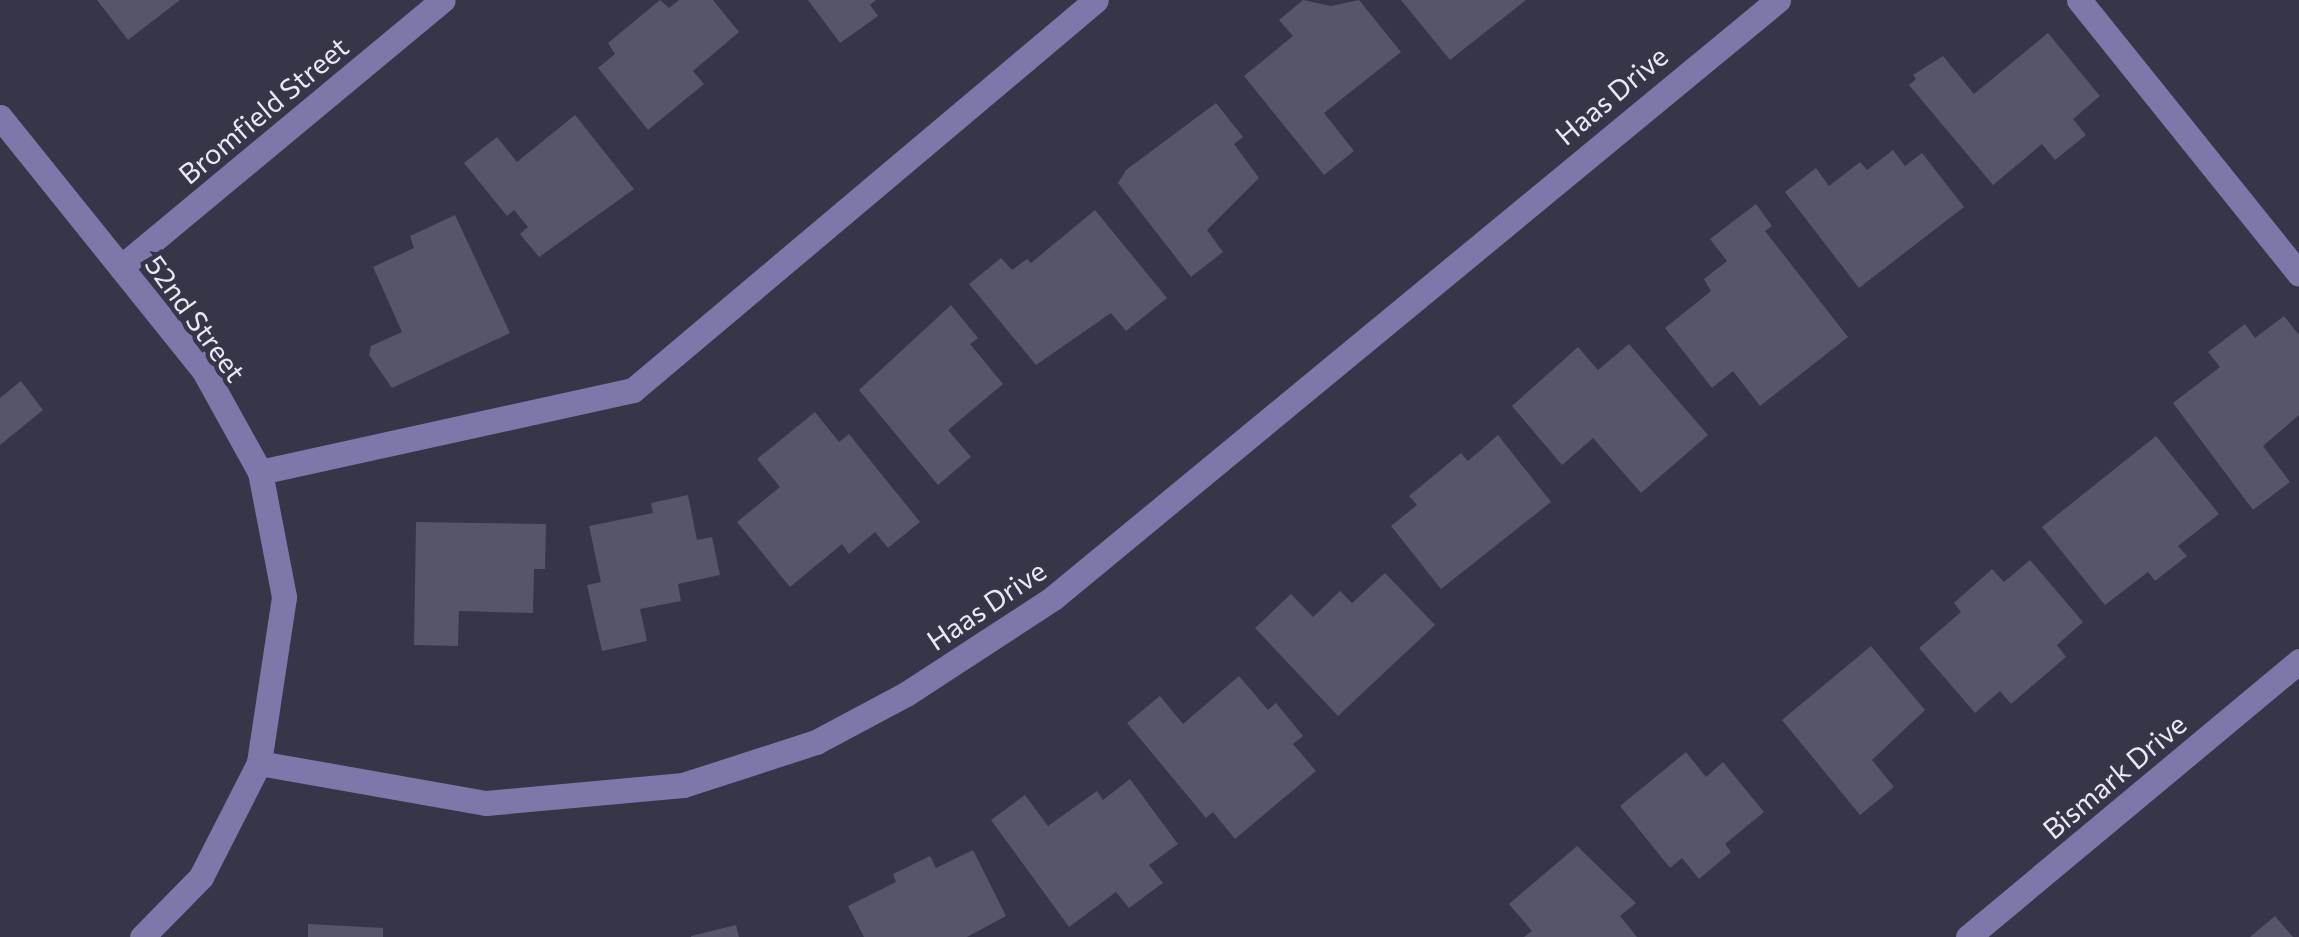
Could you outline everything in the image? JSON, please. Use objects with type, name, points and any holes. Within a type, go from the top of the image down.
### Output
[{"type":"street","name":"Bromfield Street","points":[[121,266],[443,0]]},
{"type":"street","points":[[260,472],[632,390],[1096,0]]},
{"type":"street","name":"Haas Drive","points":[[258,763],[486,803],[683,785],[816,742],[906,694],[1053,598],[1778,0]]},
{"type":"street","points":[[2079,0],[2299,274]]},
{"type":"street","name":"52nd Street","points":[[0,117],[204,371],[260,472],[284,597],[258,763]]},
{"type":"street","name":"Bismark Drive","points":[[1968,937],[2299,661]]},
{"type":"street","points":[[142,937],[200,877],[258,763]]},
{"type":"building","points":[[97,0],[180,0],[128,40]]},
{"type":"building","points":[[660,0],[669,8],[679,0],[713,0],[739,32],[693,71],[704,84],[648,130],[598,68],[615,54],[608,43]]},
{"type":"building","points":[[808,0],[876,0],[870,5],[878,16],[840,43]]},
{"type":"building","points":[[1303,0],[1331,6],[1359,0],[1401,52],[1324,113],[1354,151],[1324,175],[1244,76],[1293,36],[1279,20]]},
{"type":"building","points":[[1401,0],[1526,0],[1450,60]]},
{"type":"building","points":[[2048,33],[2100,96],[2073,119],[2086,135],[2055,160],[2042,144],[1993,185],[1909,85],[1916,79],[1913,75],[1943,56],[1974,94]]},
{"type":"building","points":[[1216,103],[1243,137],[1234,144],[1259,178],[1207,230],[1223,252],[1191,277],[1118,183],[1126,170]]},
{"type":"building","points":[[575,115],[634,189],[539,257],[520,234],[528,227],[514,210],[507,216],[464,163],[497,137],[517,162]]},
{"type":"building","points":[[1893,150],[1905,166],[1922,153],[1964,207],[1859,288],[1785,192],[1816,168],[1829,186],[1860,162],[1867,170]]},
{"type":"building","points":[[1756,204],[1772,226],[1765,231],[1848,337],[1760,406],[1733,371],[1712,388],[1665,328],[1711,291],[1704,279],[1727,261],[1710,239]]},
{"type":"building","points":[[1095,210],[1167,298],[1126,331],[1111,313],[1036,365],[969,284],[1001,258],[1012,270],[1027,259],[1031,263]]},
{"type":"building","points":[[455,215],[510,333],[392,388],[369,355],[371,346],[402,332],[373,267],[414,248],[410,236]]},
{"type":"building","points":[[951,305],[978,338],[970,344],[1003,384],[948,430],[971,457],[938,485],[859,390]]},
{"type":"building","points":[[2284,316],[2299,335],[2299,415],[2263,446],[2290,482],[2253,510],[2173,403],[2220,367],[2208,352],[2245,324],[2255,338]]},
{"type":"building","points":[[1629,344],[1708,435],[1641,493],[1593,438],[1562,465],[1512,406],[1578,347],[1598,370]]},
{"type":"building","points":[[21,381],[43,410],[0,445],[0,398]]},
{"type":"building","points":[[815,412],[839,442],[849,434],[920,522],[888,548],[875,532],[849,554],[842,544],[790,587],[737,522],[780,487],[757,459]]},
{"type":"building","points":[[1498,435],[1551,502],[1441,589],[1391,526],[1417,505],[1409,496],[1461,453],[1468,461]]},
{"type":"building","points":[[2156,436],[2219,514],[2178,546],[2187,556],[2155,581],[2148,572],[2105,605],[2042,527]]},
{"type":"building","points":[[688,495],[697,540],[712,537],[720,575],[678,584],[681,601],[640,609],[647,641],[602,651],[587,585],[601,582],[589,526],[653,513],[651,503]]},
{"type":"building","points":[[416,522],[546,524],[545,569],[534,569],[533,613],[459,611],[458,646],[414,645]]},
{"type":"building","points":[[2030,560],[2083,622],[2057,645],[2066,657],[2011,704],[2000,691],[1975,713],[1919,648],[1961,612],[1954,603],[1992,569],[2004,582]]},
{"type":"building","points":[[1385,573],[1435,625],[1338,716],[1255,628],[1291,594],[1313,617],[1340,591],[1352,603]]},
{"type":"building","points":[[1871,646],[1925,710],[1872,760],[1894,787],[1860,815],[1782,720]]},
{"type":"building","points":[[1239,676],[1268,710],[1276,703],[1303,736],[1293,744],[1316,771],[1235,839],[1213,812],[1206,818],[1127,723],[1160,696],[1183,724]]},
{"type":"building","points":[[1686,752],[1706,777],[1723,762],[1764,812],[1725,844],[1731,852],[1699,879],[1682,858],[1670,868],[1620,806]]},
{"type":"building","points":[[1130,779],[1178,844],[1149,865],[1163,883],[1129,908],[1116,892],[1069,927],[991,820],[1025,795],[1048,826],[1097,791],[1103,800]]},
{"type":"building","points":[[1577,846],[1636,903],[1620,916],[1637,937],[1524,937],[1532,931],[1509,904]]},
{"type":"building","points":[[973,850],[1006,916],[967,937],[864,937],[848,906],[896,882],[893,874],[930,856],[936,868]]},
{"type":"building","points":[[2275,916],[2293,937],[2250,937]]},
{"type":"building","points":[[308,924],[383,928],[383,937],[308,937]]},
{"type":"building","points":[[736,925],[739,937],[691,937],[691,936]]}]
